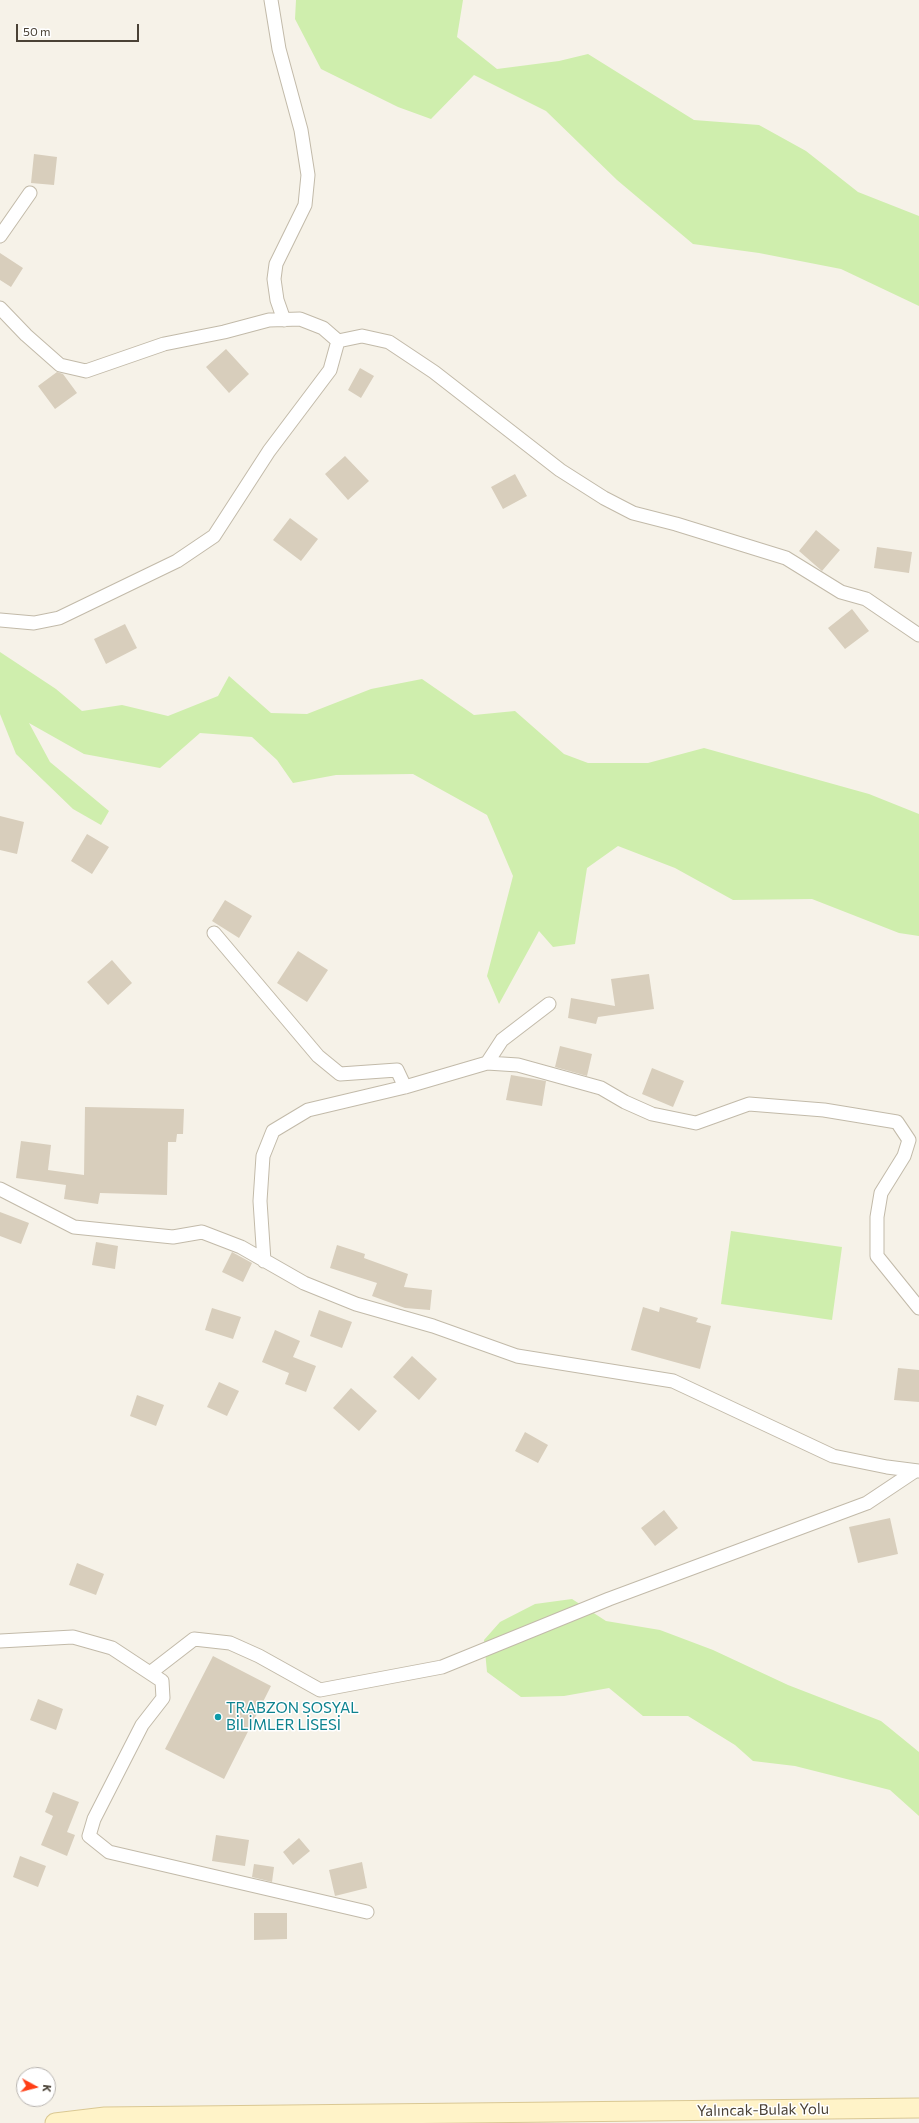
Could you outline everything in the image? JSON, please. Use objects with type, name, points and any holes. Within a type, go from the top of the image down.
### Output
[{"type":"main road","name":"Yalıncak-Bulak Yolu","points":[[55,2123],[121,2117],[919,2108]]},
{"type":"street","points":[[271,0],[279,49],[301,130],[308,175],[305,205],[276,264],[274,279],[277,300],[284,320]]},
{"type":"street","points":[[0,236],[30,193]]},
{"type":"street","points":[[0,308],[26,335],[60,364],[86,371],[164,344],[224,332],[269,320],[300,319],[323,328],[338,341]]},
{"type":"street","points":[[338,341],[362,336],[389,342],[434,372],[560,470],[604,498],[633,513],[676,524],[786,558],[841,592],[866,599],[919,634]]},
{"type":"street","points":[[0,620],[34,623],[59,618],[177,561],[214,536],[269,451],[330,370],[338,341]]},
{"type":"street","points":[[214,933],[318,1056],[334,1070],[340,1074],[397,1070],[405,1087]]},
{"type":"street","points":[[487,1064],[502,1040],[549,1004]]},
{"type":"street","points":[[264,1261],[260,1201],[263,1156],[273,1131],[308,1110],[405,1087],[487,1064],[518,1065],[601,1088],[625,1102],[652,1114],[696,1123],[749,1104],[824,1110],[897,1122],[910,1140],[904,1156],[881,1193],[877,1217],[877,1256],[919,1308]]},
{"type":"street","points":[[0,1189],[74,1227],[173,1237],[202,1232],[241,1248],[304,1283],[356,1304],[433,1326],[516,1356],[673,1380],[834,1456],[887,1467],[917,1471]]},
{"type":"street","points":[[150,1673],[194,1639],[230,1643],[259,1656],[320,1690],[442,1668],[609,1599],[867,1503],[917,1471]]},
{"type":"street","points":[[0,1641],[73,1637],[112,1648],[162,1681],[163,1698],[142,1725],[94,1819],[89,1836],[109,1852],[367,1912]]},
{"type":"green space","points":[[296,0],[463,0],[457,37],[497,69],[559,61],[588,54],[694,120],[759,125],[806,151],[858,192],[919,216],[919,306],[841,269],[759,253],[693,244],[617,180],[546,111],[474,75],[431,119],[398,107],[321,69],[295,19]]},
{"type":"green space","points":[[0,652],[56,689],[82,711],[122,705],[168,716],[218,696],[229,676],[271,713],[307,714],[371,689],[422,679],[474,715],[515,711],[564,754],[588,763],[648,763],[704,748],[869,794],[919,814],[919,936],[899,933],[812,899],[733,900],[675,868],[618,846],[587,868],[575,944],[553,947],[539,931],[499,1004],[487,976],[513,876],[487,815],[413,774],[336,775],[293,783],[277,760],[252,737],[200,733],[160,768],[84,754],[29,723],[50,762],[109,811],[101,825],[73,809],[16,754],[0,714]]},
{"type":"green space","points":[[731,1231],[842,1247],[832,1320],[721,1304]]},
{"type":"green space","points":[[572,1599],[606,1621],[660,1630],[713,1650],[788,1685],[881,1721],[919,1752],[919,1816],[890,1790],[795,1766],[753,1761],[735,1745],[688,1716],[643,1716],[609,1688],[564,1696],[521,1697],[487,1672],[484,1640],[500,1622],[535,1604]]},
{"type":"building","points":[[34,154],[57,157],[54,185],[31,183]]},
{"type":"building","points":[[0,253],[23,268],[11,287],[0,280]]},
{"type":"building","points":[[226,349],[249,374],[229,393],[206,367]]},
{"type":"building","points":[[360,368],[374,376],[361,398],[348,390]]},
{"type":"building","points":[[57,372],[63,374],[77,393],[55,409],[38,386]]},
{"type":"building","points":[[345,456],[369,481],[348,500],[325,474]]},
{"type":"building","points":[[515,474],[527,496],[503,509],[491,487]]},
{"type":"building","points":[[290,518],[318,539],[301,561],[273,540]]},
{"type":"building","points":[[816,530],[840,550],[822,571],[799,551]]},
{"type":"building","points":[[877,547],[912,552],[909,573],[874,568]]},
{"type":"building","points":[[852,609],[869,631],[845,649],[828,628]]},
{"type":"building","points":[[125,624],[137,648],[106,664],[94,639]]},
{"type":"building","points":[[0,816],[24,822],[17,854],[0,850]]},
{"type":"building","points":[[87,834],[109,847],[92,874],[71,861]]},
{"type":"building","points":[[225,900],[252,916],[239,938],[212,921]]},
{"type":"building","points":[[298,951],[328,970],[307,1002],[277,983]]},
{"type":"building","points":[[112,960],[132,983],[108,1005],[87,982]]},
{"type":"building","points":[[649,974],[654,1009],[598,1017],[596,1024],[568,1018],[571,998],[615,1006],[611,979]]},
{"type":"building","points":[[560,1046],[592,1054],[587,1076],[555,1067]]},
{"type":"building","points":[[652,1068],[684,1081],[673,1107],[642,1094]]},
{"type":"building","points":[[511,1075],[546,1081],[542,1106],[506,1100]]},
{"type":"building","points":[[85,1107],[184,1109],[183,1134],[177,1134],[176,1142],[168,1142],[167,1195],[100,1193],[98,1204],[64,1199],[66,1185],[16,1178],[21,1141],[51,1145],[48,1170],[84,1175]]},
{"type":"building","points":[[0,1212],[29,1223],[21,1244],[0,1236]]},
{"type":"building","points":[[96,1242],[118,1246],[115,1269],[92,1265]]},
{"type":"building","points":[[337,1245],[365,1254],[364,1258],[408,1274],[404,1287],[432,1290],[430,1310],[405,1308],[372,1296],[377,1283],[330,1268]]},
{"type":"building","points":[[232,1252],[252,1263],[243,1282],[222,1272]]},
{"type":"building","points":[[643,1307],[659,1312],[660,1307],[698,1318],[696,1322],[711,1326],[700,1369],[631,1350]]},
{"type":"building","points":[[212,1308],[241,1317],[233,1339],[205,1330]]},
{"type":"building","points":[[319,1310],[352,1322],[342,1348],[310,1336]]},
{"type":"building","points":[[275,1330],[300,1341],[293,1357],[316,1366],[306,1392],[285,1384],[289,1373],[262,1362]]},
{"type":"building","points":[[412,1356],[437,1379],[419,1400],[393,1377]]},
{"type":"building","points":[[898,1368],[919,1370],[919,1402],[894,1400]]},
{"type":"building","points":[[219,1382],[239,1391],[227,1416],[207,1407]]},
{"type":"building","points":[[351,1388],[377,1411],[359,1431],[333,1408]]},
{"type":"building","points":[[137,1395],[164,1405],[156,1426],[130,1416]]},
{"type":"building","points":[[525,1432],[548,1445],[538,1463],[515,1451]]},
{"type":"building","points":[[664,1510],[678,1528],[655,1546],[641,1528]]},
{"type":"building","points":[[890,1518],[898,1554],[858,1563],[849,1527]]},
{"type":"building","points":[[77,1563],[104,1574],[96,1595],[69,1585]]},
{"type":"building","name":"TRABZON SOSYAL BİLİMLER LİSESİ","points":[[213,1656],[271,1686],[224,1779],[165,1749]]},
{"type":"building","points":[[38,1699],[63,1709],[56,1730],[30,1720]]},
{"type":"building","points":[[53,1792],[79,1802],[67,1832],[75,1835],[67,1856],[41,1845],[53,1816],[45,1812]]},
{"type":"building","points":[[216,1835],[249,1840],[245,1866],[212,1861]]},
{"type":"building","points":[[299,1838],[310,1851],[293,1865],[283,1852]]},
{"type":"building","points":[[20,1856],[46,1866],[38,1887],[13,1877]]},
{"type":"building","points":[[362,1862],[367,1888],[335,1896],[329,1870]]},
{"type":"building","points":[[254,1864],[274,1867],[272,1882],[252,1877]]},
{"type":"building","points":[[254,1913],[287,1913],[287,1939],[254,1940]]},
{"type":"place","name":"TRABZON SOSYAL BİLİMLER LİSESİ","points":[[218,1717]]}]
